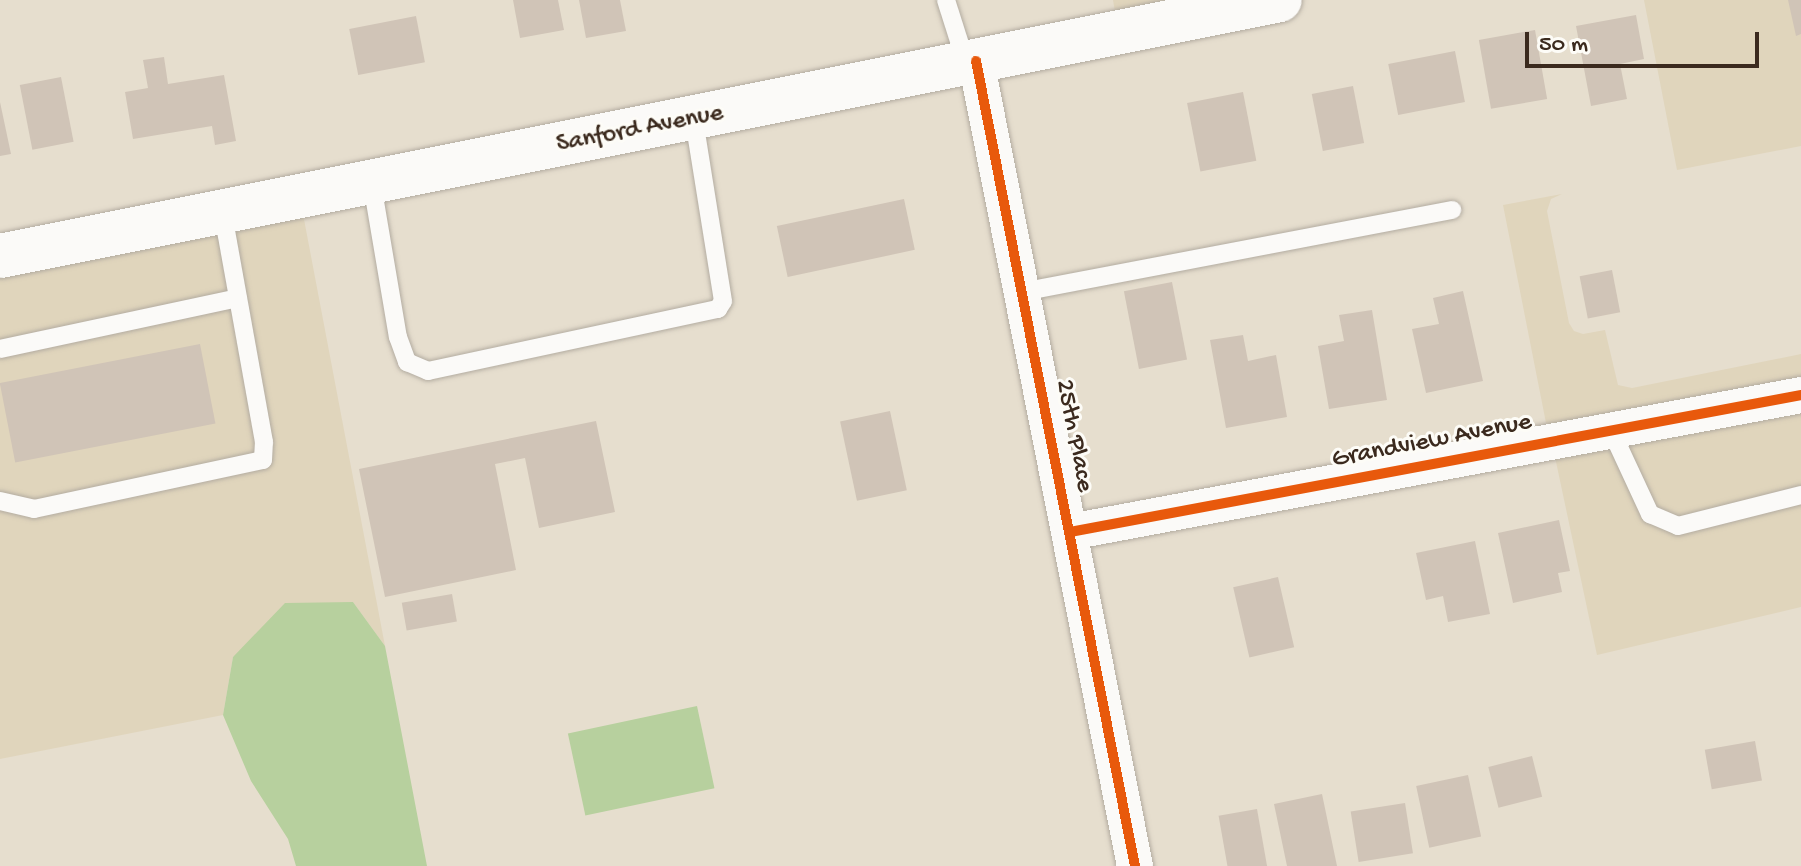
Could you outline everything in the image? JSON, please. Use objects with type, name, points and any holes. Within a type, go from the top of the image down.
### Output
[{"type":"main road","name":"Sanford Avenue","points":[[0,256],[694,120],[1280,0]]},
{"type":"street","name":"25th Place","points":[[971,62],[1022,292],[1135,866]]},
{"type":"street","name":"Grandview Avenue","points":[[1070,532],[1801,395]]},
{"type":"lane","points":[[946,0],[971,62]]},
{"type":"lane","points":[[372,184],[398,337],[407,362],[428,371],[708,314],[718,309],[723,301],[694,120]]},
{"type":"lane","points":[[1022,292],[1452,210]]},
{"type":"lane","points":[[0,501],[34,509],[263,460],[264,442],[223,213]]},
{"type":"lane","points":[[0,349],[238,298]]},
{"type":"lane","points":[[1611,430],[1650,514],[1678,526],[1801,495]]},
{"type":"shaded area","points":[[1113,0],[1199,0],[1116,17]]},
{"type":"shaded area","points":[[1644,0],[1801,0],[1801,146],[1677,170]]},
{"type":"shaded area","points":[[1562,194],[1551,199],[1547,211],[1569,323],[1574,331],[1583,334],[1605,330],[1618,385],[1632,388],[1801,354],[1801,379],[1547,428],[1503,205]]},
{"type":"shaded area","points":[[303,214],[385,646],[353,602],[233,657],[223,715],[0,759],[0,272]]},
{"type":"shaded area","points":[[1801,412],[1801,607],[1597,655],[1555,457]]},
{"type":"green space","points":[[353,602],[385,646],[427,866],[296,866],[288,839],[251,781],[223,715],[233,657],[285,603]]},
{"type":"green space","points":[[697,706],[714,788],[585,816],[568,733]]},
{"type":"building","points":[[513,0],[558,0],[564,30],[520,38]]},
{"type":"building","points":[[579,0],[620,0],[626,31],[586,38]]},
{"type":"building","points":[[1788,0],[1801,0],[1801,34],[1796,36]]},
{"type":"building","points":[[1636,15],[1644,59],[1620,64],[1627,99],[1591,106],[1576,26]]},
{"type":"building","points":[[416,16],[425,62],[358,75],[349,29]]},
{"type":"building","points":[[1535,30],[1547,99],[1491,109],[1479,40]]},
{"type":"building","points":[[1455,51],[1465,102],[1398,115],[1388,64]]},
{"type":"building","points":[[164,57],[168,84],[224,75],[236,141],[215,145],[212,126],[133,139],[125,92],[148,88],[143,60]]},
{"type":"building","points":[[61,77],[74,142],[32,150],[20,85]]},
{"type":"building","points":[[1353,86],[1364,143],[1323,151],[1312,94]]},
{"type":"building","points":[[1243,92],[1256,161],[1200,172],[1187,103]]},
{"type":"building","points":[[0,102],[11,154],[0,156]]},
{"type":"building","points":[[904,199],[915,250],[788,277],[777,226]]},
{"type":"building","points":[[1612,270],[1620,312],[1588,319],[1580,276]]},
{"type":"building","points":[[1172,282],[1187,360],[1139,369],[1124,291]]},
{"type":"building","points":[[1463,291],[1483,381],[1426,393],[1412,329],[1439,324],[1433,298]]},
{"type":"building","points":[[1372,310],[1387,400],[1329,409],[1318,346],[1344,341],[1339,315]]},
{"type":"building","points":[[1243,335],[1248,361],[1276,355],[1287,417],[1226,428],[1210,340]]},
{"type":"building","points":[[200,344],[215,424],[15,462],[0,383]]},
{"type":"building","points":[[890,411],[907,490],[857,501],[840,422]]},
{"type":"building","points":[[596,421],[615,512],[539,528],[525,458],[495,464],[516,570],[385,597],[359,469]]},
{"type":"building","points":[[1559,520],[1570,571],[1558,573],[1562,592],[1513,603],[1498,533]]},
{"type":"building","points":[[1475,541],[1490,614],[1448,622],[1443,596],[1426,600],[1416,553]]},
{"type":"building","points":[[1278,577],[1294,647],[1249,658],[1233,587]]},
{"type":"building","points":[[452,594],[457,622],[407,630],[402,603]]},
{"type":"building","points":[[1755,741],[1762,780],[1712,789],[1705,750]]},
{"type":"building","points":[[1532,756],[1542,797],[1498,808],[1488,767]]},
{"type":"building","points":[[1468,775],[1481,837],[1429,848],[1416,786]]},
{"type":"building","points":[[1322,794],[1337,866],[1287,866],[1274,804]]},
{"type":"building","points":[[1405,803],[1413,853],[1359,862],[1351,812]]},
{"type":"building","points":[[1257,809],[1267,866],[1227,866],[1219,816]]},
{"type":"cycle path","points":[[976,61],[1135,866]]},
{"type":"cycle path","points":[[1070,532],[1801,395]]}]
